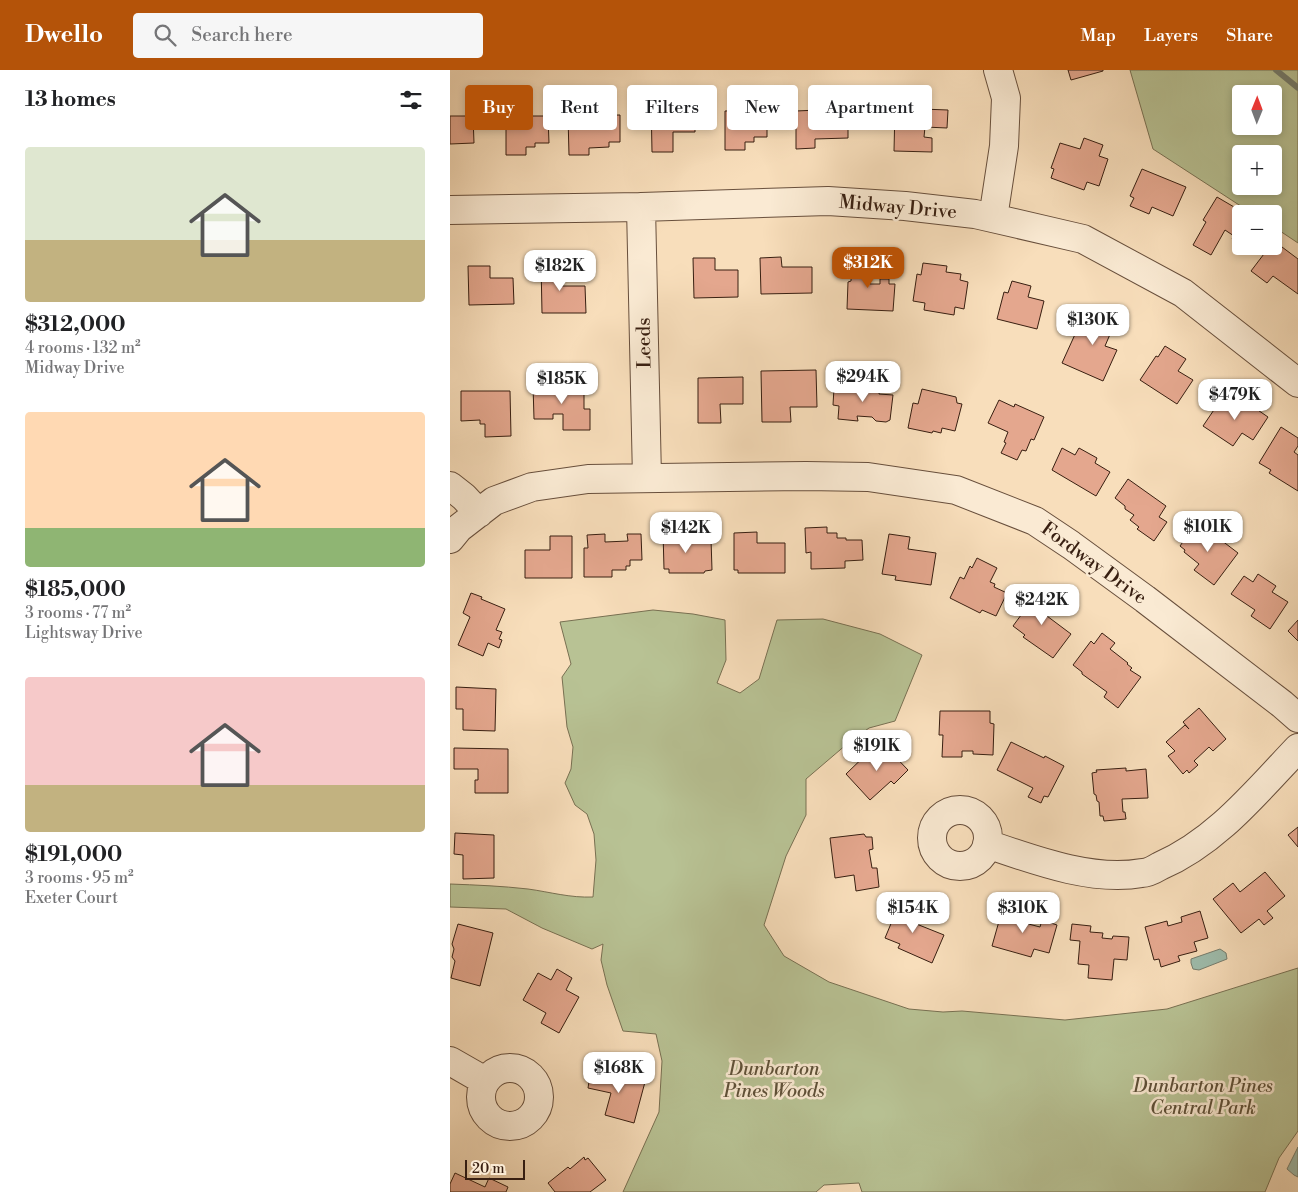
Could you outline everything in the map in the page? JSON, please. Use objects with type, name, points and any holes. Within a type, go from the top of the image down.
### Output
[{"type":"street","points":[[993,218],[1004,146],[1006,98],[998,70]]},
{"type":"street","name":"Midway Drive","points":[[450,210],[641,207],[828,201],[905,206],[975,214],[1083,239],[1185,294],[1298,383]]},
{"type":"street","name":"Leeds","points":[[641,207],[647,478]]},
{"type":"street","name":"Fordway Drive","points":[[450,540],[459,528],[494,501],[532,487],[588,479],[868,477],[956,490],[1035,521],[1076,548],[1149,602],[1298,718]]},
{"type":"street","points":[[450,486],[479,513]]},
{"type":"street","points":[[986,844],[1076,871],[1110,874],[1144,873],[1168,863],[1198,846],[1221,827],[1298,748]]},
{"type":"street","points":[[450,1061],[485,1081]]},
{"type":"green space","points":[[1130,70],[1298,70],[1298,243],[1282,232],[1282,205],[1239,205],[1153,149]]},
{"type":"green space","name":"Dunbarton Pines Woods","points":[[653,610],[693,614],[725,620],[726,660],[717,683],[740,693],[759,679],[777,620],[823,619],[880,634],[922,655],[895,721],[869,728],[806,779],[806,815],[786,856],[764,925],[784,956],[829,982],[909,1009],[943,1012],[962,1011],[1065,1020],[1167,1009],[1298,968],[1298,1131],[1279,1158],[1265,1192],[862,1192],[859,1183],[824,1185],[816,1192],[623,1192],[659,1112],[662,1061],[656,1034],[623,1031],[607,985],[601,960],[603,944],[592,949],[542,928],[506,909],[450,907],[450,884],[518,888],[568,896],[593,897],[596,860],[594,834],[587,814],[575,805],[565,783],[571,769],[573,747],[567,727],[562,677],[571,664],[560,622]]},
{"type":"shaded area","points":[[1220,949],[1226,953],[1227,959],[1199,970],[1193,969],[1191,959]]},
{"type":"shaded area","points":[[1298,1147],[1298,1177],[1287,1169]]},
{"type":"building","points":[[1068,70],[1103,70],[1103,71],[1071,80]]},
{"type":"building","points":[[932,109],[948,110],[947,128],[932,127]]},
{"type":"building","points":[[808,110],[808,130],[848,130],[848,138],[815,139],[815,148],[796,149],[798,111]]},
{"type":"building","points":[[725,111],[727,111],[727,130],[767,130],[767,137],[754,137],[754,142],[745,142],[745,150],[725,150]]},
{"type":"building","points":[[617,115],[620,115],[620,142],[609,142],[609,147],[589,148],[589,155],[569,155],[568,130],[617,130]]},
{"type":"building","points":[[450,116],[465,116],[465,130],[474,130],[474,143],[450,144]]},
{"type":"building","points":[[533,116],[543,116],[543,130],[549,130],[549,143],[535,143],[535,147],[526,147],[526,155],[506,155],[506,130],[533,130]]},
{"type":"building","points":[[652,130],[695,130],[695,132],[673,132],[673,152],[652,152]]},
{"type":"building","points":[[894,130],[925,130],[924,137],[932,138],[932,152],[894,151]]},
{"type":"building","points":[[1084,138],[1103,145],[1099,156],[1108,159],[1099,186],[1087,182],[1084,190],[1051,178],[1054,169],[1051,168],[1060,143],[1080,149]]},
{"type":"building","points":[[1142,169],[1186,187],[1173,216],[1152,207],[1149,214],[1130,206],[1134,198],[1130,196]]},
{"type":"building","points":[[1217,197],[1232,206],[1232,235],[1225,230],[1211,255],[1193,245],[1206,222],[1203,220]]},
{"type":"building","points":[[1282,247],[1298,259],[1298,294],[1273,276],[1267,283],[1251,271],[1263,255],[1282,255]]},
{"type":"building","points":[[781,257],[782,267],[812,267],[812,293],[761,294],[760,258]]},
{"type":"building","points":[[693,258],[715,258],[715,270],[738,270],[738,297],[694,298]]},
{"type":"building","points":[[852,258],[871,259],[870,284],[880,284],[880,279],[889,279],[889,284],[895,284],[893,311],[847,309],[848,282],[851,281]]},
{"type":"building","points":[[562,262],[562,286],[585,286],[586,313],[542,313],[541,263]]},
{"type":"building","points":[[923,263],[947,266],[946,272],[961,274],[960,280],[968,282],[964,309],[955,307],[954,315],[924,310],[925,303],[913,301],[917,274],[921,275]]},
{"type":"building","points":[[468,266],[490,266],[490,278],[513,278],[514,304],[469,305]]},
{"type":"building","points":[[1012,281],[1031,286],[1028,297],[1044,301],[1037,329],[997,319],[1004,292],[1008,293]]},
{"type":"building","points":[[1093,308],[1117,318],[1105,346],[1117,350],[1103,381],[1062,363],[1077,330],[1082,332]]},
{"type":"building","points":[[1165,346],[1186,359],[1178,371],[1193,380],[1177,404],[1140,380]]},
{"type":"building","points":[[816,370],[817,407],[790,407],[791,422],[762,422],[761,371]]},
{"type":"building","points":[[743,377],[743,404],[720,404],[721,423],[698,423],[698,378]]},
{"type":"building","points":[[854,384],[880,386],[879,394],[893,395],[890,420],[886,422],[876,421],[872,417],[857,416],[858,421],[838,419],[839,406],[833,405],[834,388],[854,390]]},
{"type":"building","points":[[533,385],[584,385],[584,409],[590,409],[590,430],[563,430],[563,414],[553,414],[553,419],[534,419]]},
{"type":"building","points":[[922,389],[956,397],[957,403],[962,404],[955,431],[942,428],[941,433],[933,431],[932,433],[908,428],[913,403],[918,404]]},
{"type":"building","points":[[461,391],[510,391],[511,436],[485,437],[485,424],[480,424],[480,420],[461,421]]},
{"type":"building","points":[[1222,398],[1230,404],[1233,400],[1246,408],[1249,404],[1268,417],[1253,440],[1242,433],[1233,446],[1203,426]]},
{"type":"building","points":[[999,400],[1014,407],[1015,404],[1044,417],[1034,440],[1031,439],[1026,451],[1022,450],[1017,460],[1001,453],[1006,443],[1004,442],[1008,432],[988,423]]},
{"type":"building","points":[[1281,427],[1298,438],[1298,446],[1294,452],[1298,455],[1298,491],[1269,473],[1271,470],[1259,463]]},
{"type":"building","points":[[1062,448],[1075,455],[1079,448],[1097,458],[1095,463],[1110,472],[1096,496],[1052,470]]},
{"type":"building","points":[[1128,479],[1166,506],[1159,517],[1167,522],[1154,541],[1137,529],[1139,527],[1130,520],[1134,515],[1125,509],[1125,506],[1115,498]]},
{"type":"building","points":[[1200,524],[1238,553],[1214,585],[1194,570],[1199,564],[1184,552],[1185,550],[1180,546],[1192,529],[1195,531]]},
{"type":"building","points":[[827,527],[827,533],[837,533],[837,538],[862,540],[863,560],[845,561],[845,568],[811,569],[811,552],[806,553],[805,528]]},
{"type":"building","points":[[663,532],[688,532],[688,540],[711,539],[712,570],[705,571],[704,573],[669,573],[669,569],[664,569]]},
{"type":"building","points":[[757,532],[757,543],[785,543],[785,573],[738,573],[738,570],[734,570],[734,533]]},
{"type":"building","points":[[605,534],[605,542],[628,541],[627,534],[641,534],[642,560],[630,560],[630,566],[626,566],[626,570],[612,570],[612,577],[584,577],[584,548],[588,548],[587,535]]},
{"type":"building","points":[[889,534],[910,537],[908,549],[936,553],[931,585],[895,580],[896,576],[882,574]]},
{"type":"building","points":[[550,536],[572,536],[572,578],[525,578],[525,550],[550,550]]},
{"type":"building","points":[[977,558],[997,568],[990,582],[995,584],[994,587],[1007,593],[996,616],[982,610],[980,613],[950,598],[960,577],[964,579],[970,566],[972,568]]},
{"type":"building","points":[[1258,574],[1276,586],[1272,592],[1288,602],[1270,629],[1251,616],[1255,610],[1231,594],[1244,576],[1253,582]]},
{"type":"building","points":[[1038,592],[1056,605],[1047,616],[1071,634],[1053,658],[1023,637],[1025,635],[1013,626]]},
{"type":"building","points":[[471,593],[505,609],[496,630],[502,632],[499,639],[502,640],[499,648],[488,643],[483,656],[458,645],[470,617],[463,613]]},
{"type":"building","points":[[1298,620],[1298,641],[1288,631]]},
{"type":"building","points":[[1102,633],[1115,643],[1110,649],[1128,663],[1132,668],[1130,670],[1141,677],[1118,708],[1104,697],[1107,692],[1073,665],[1091,641],[1094,644]]},
{"type":"building","points":[[456,687],[496,689],[495,731],[463,730],[463,709],[456,709]]},
{"type":"building","points":[[1199,708],[1226,739],[1213,751],[1209,747],[1194,761],[1198,765],[1189,773],[1187,770],[1183,774],[1168,756],[1175,751],[1166,742],[1185,725],[1189,729],[1183,722]]},
{"type":"building","points":[[940,711],[990,711],[990,723],[994,724],[993,755],[973,754],[973,751],[962,751],[962,757],[942,757],[943,735],[939,735]]},
{"type":"building","points":[[1011,742],[1064,766],[1048,797],[1044,796],[1041,803],[1028,797],[1033,788],[997,770]]},
{"type":"building","points":[[885,746],[908,770],[894,784],[891,781],[870,800],[846,774],[874,747],[878,752]]},
{"type":"building","points":[[454,748],[508,749],[508,793],[475,793],[475,780],[478,780],[478,769],[454,769]]},
{"type":"building","points":[[1126,768],[1126,771],[1146,769],[1148,798],[1122,799],[1123,812],[1125,812],[1126,819],[1104,821],[1103,816],[1100,816],[1099,802],[1094,794],[1092,773],[1097,772],[1096,770]]},
{"type":"building","points":[[1298,827],[1298,847],[1288,835]]},
{"type":"building","points":[[455,833],[494,835],[494,878],[463,879],[463,855],[454,854]]},
{"type":"building","points":[[864,834],[866,837],[872,837],[873,849],[869,850],[872,868],[877,868],[879,887],[856,891],[854,875],[835,878],[830,838]]},
{"type":"building","points":[[1265,872],[1285,896],[1267,911],[1273,918],[1264,925],[1259,919],[1241,933],[1213,899],[1233,883],[1240,892]]},
{"type":"building","points":[[900,902],[919,910],[914,923],[944,935],[932,963],[898,948],[900,944],[885,938]]},
{"type":"building","points":[[1003,907],[1023,913],[1021,922],[1040,927],[1042,920],[1057,925],[1049,953],[1034,949],[1031,957],[992,946]]},
{"type":"building","points":[[1200,911],[1208,938],[1194,942],[1197,951],[1178,956],[1180,961],[1161,967],[1159,959],[1154,960],[1145,927],[1167,921],[1168,926],[1182,922],[1181,917]]},
{"type":"building","points":[[458,924],[493,933],[480,986],[451,978],[455,961],[452,957],[454,949],[452,944]]},
{"type":"building","points":[[1072,924],[1091,926],[1090,932],[1103,933],[1102,938],[1112,939],[1113,936],[1129,937],[1127,960],[1114,959],[1112,980],[1088,978],[1089,965],[1078,964],[1080,941],[1070,940]]},
{"type":"building","points":[[557,969],[572,978],[566,990],[579,997],[559,1033],[541,1023],[546,1013],[523,1000],[538,973],[551,980]]},
{"type":"building","points":[[591,1069],[645,1082],[634,1123],[605,1115],[611,1093],[588,1088]]},
{"type":"building","points":[[584,1157],[585,1160],[588,1158],[606,1180],[590,1192],[555,1192],[548,1183],[568,1167],[570,1169]]},
{"type":"building","points":[[455,1173],[485,1187],[489,1178],[508,1187],[506,1192],[450,1192],[450,1184]]},
{"type":"waterway","points":[[1276,70],[1298,88]]},
{"type":"park label","name":"Dunbarton Pines Central Park","points":[[1203,1097]]}]
